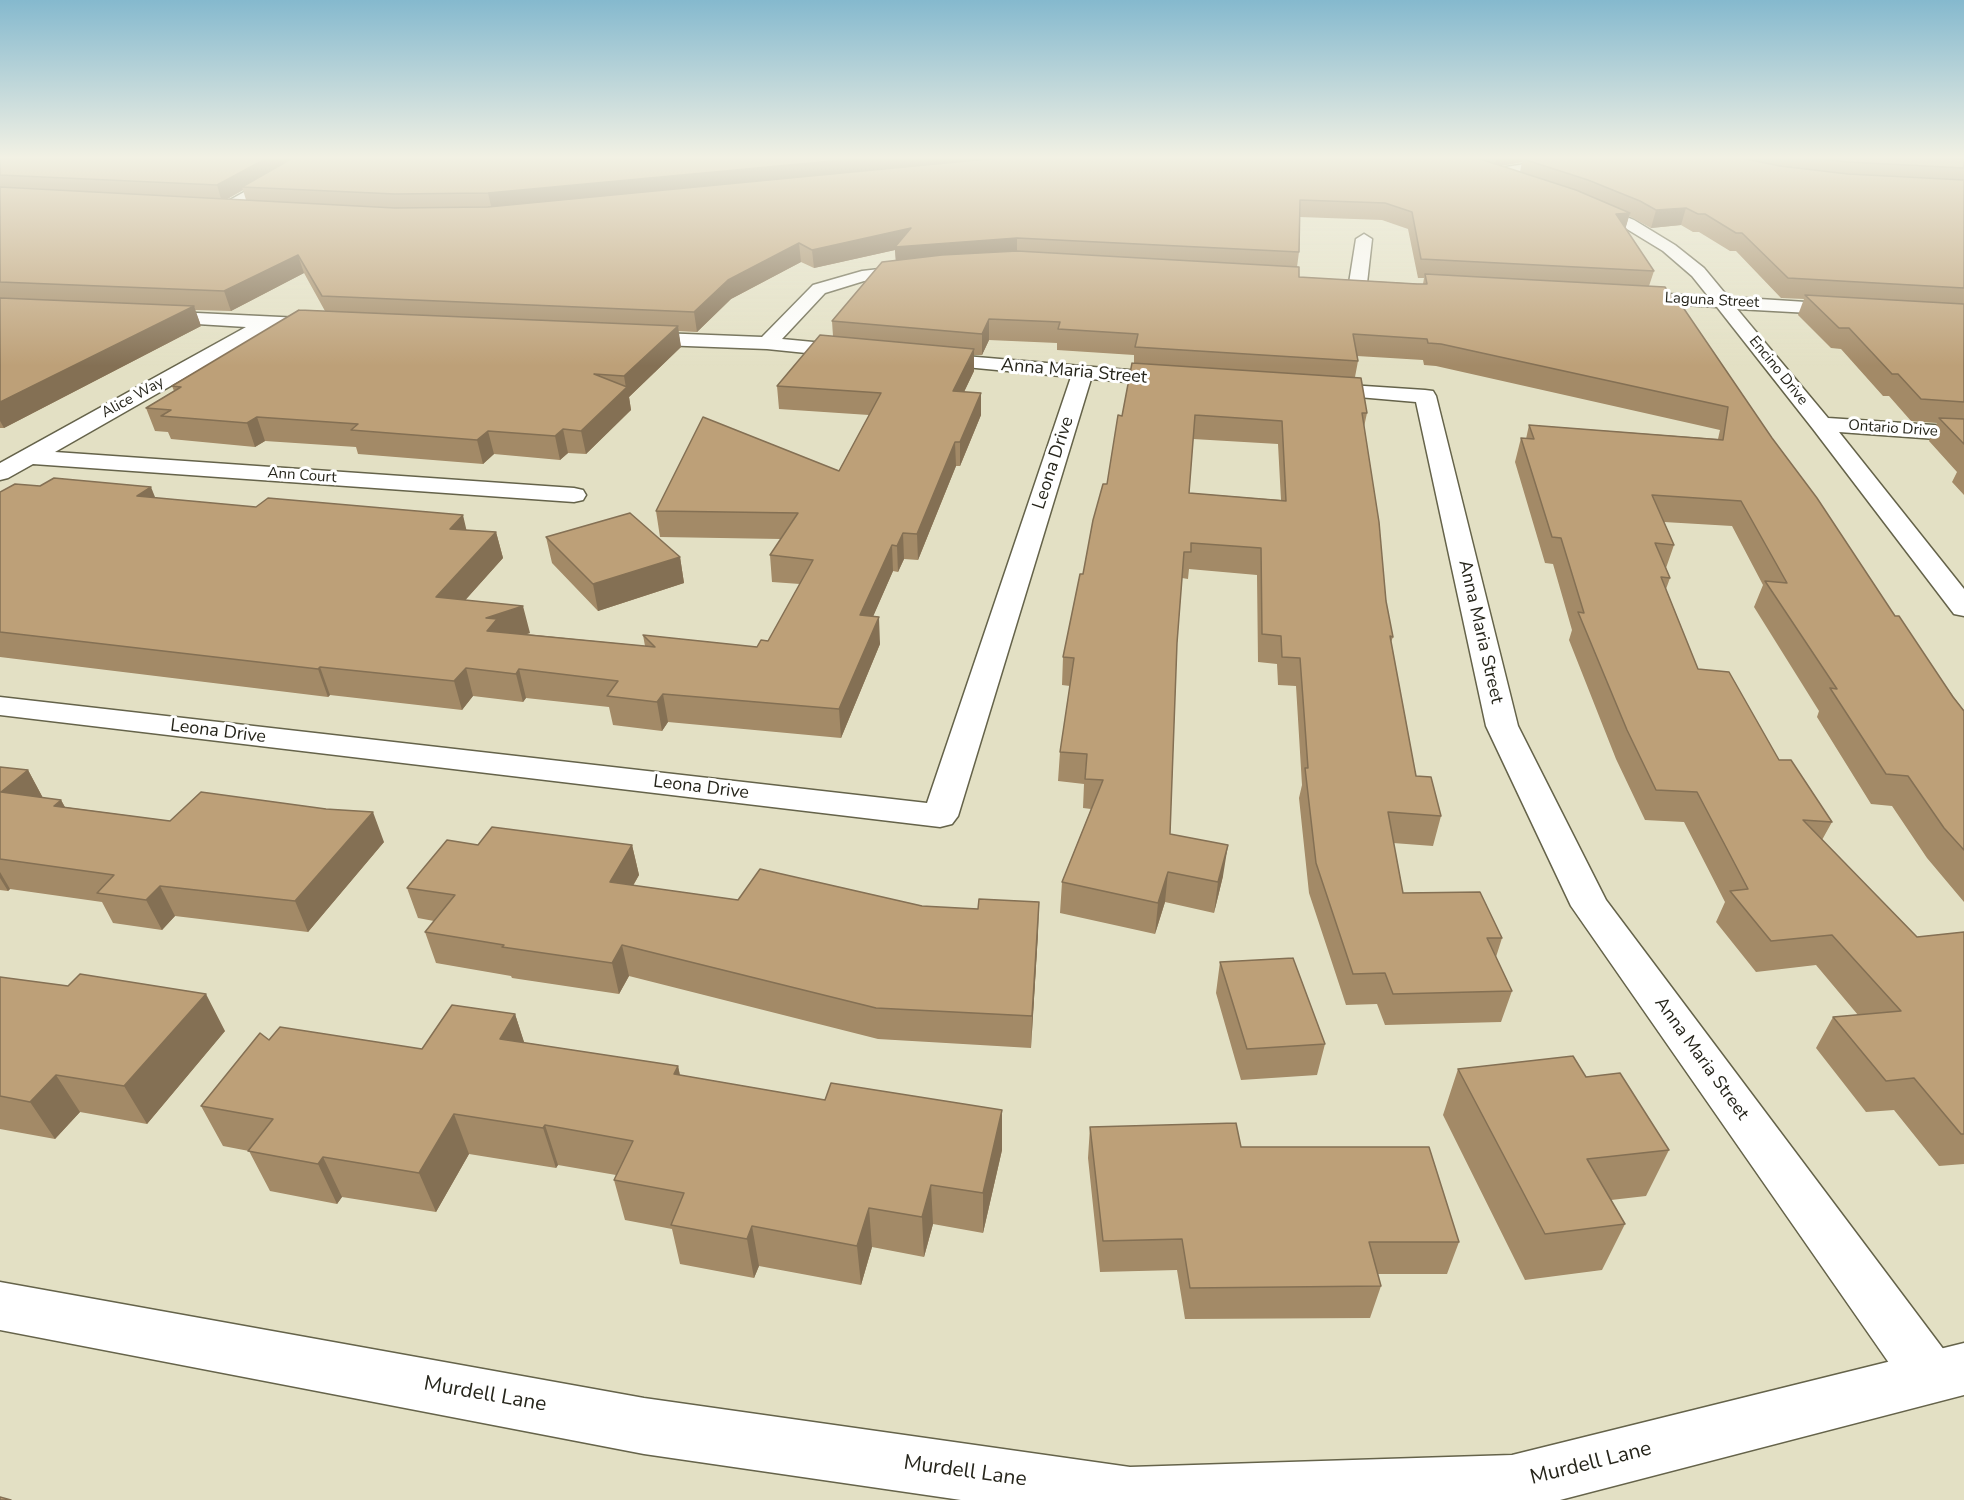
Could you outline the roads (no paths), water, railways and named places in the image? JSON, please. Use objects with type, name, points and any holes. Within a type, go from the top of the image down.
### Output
[{"type":"street","name":"Encino Drive","points":[[1633,226],[1669,249],[1698,272],[1821,424],[1964,608]]},
{"type":"street","points":[[1358,283],[1364,239]]},
{"type":"street","points":[[767,343],[819,289],[862,276],[931,268]]},
{"type":"street","name":"Laguna Street","points":[[1605,296],[1861,309]]},
{"type":"street","points":[[128,315],[350,326]]},
{"type":"street","name":"Alice Way","points":[[0,473],[267,322]]},
{"type":"street","name":"Anna Maria Street","points":[[612,337],[767,343],[1083,374],[1201,381]]},
{"type":"street","name":"Leona Drive","points":[[0,706],[940,816],[1083,374]]},
{"type":"street","name":"Anna Maria Street","points":[[1295,388],[1425,396],[1502,726],[1590,906],[1948,1373]]},
{"type":"street","name":"Ontario Drive","points":[[1821,424],[1964,434]]},
{"type":"street","name":"Ann Court","points":[[29,457],[574,495]]},
{"type":"street","name":"Murdell Lane","points":[[0,1306],[644,1426],[1130,1498],[1512,1484],[1948,1373]]}]
